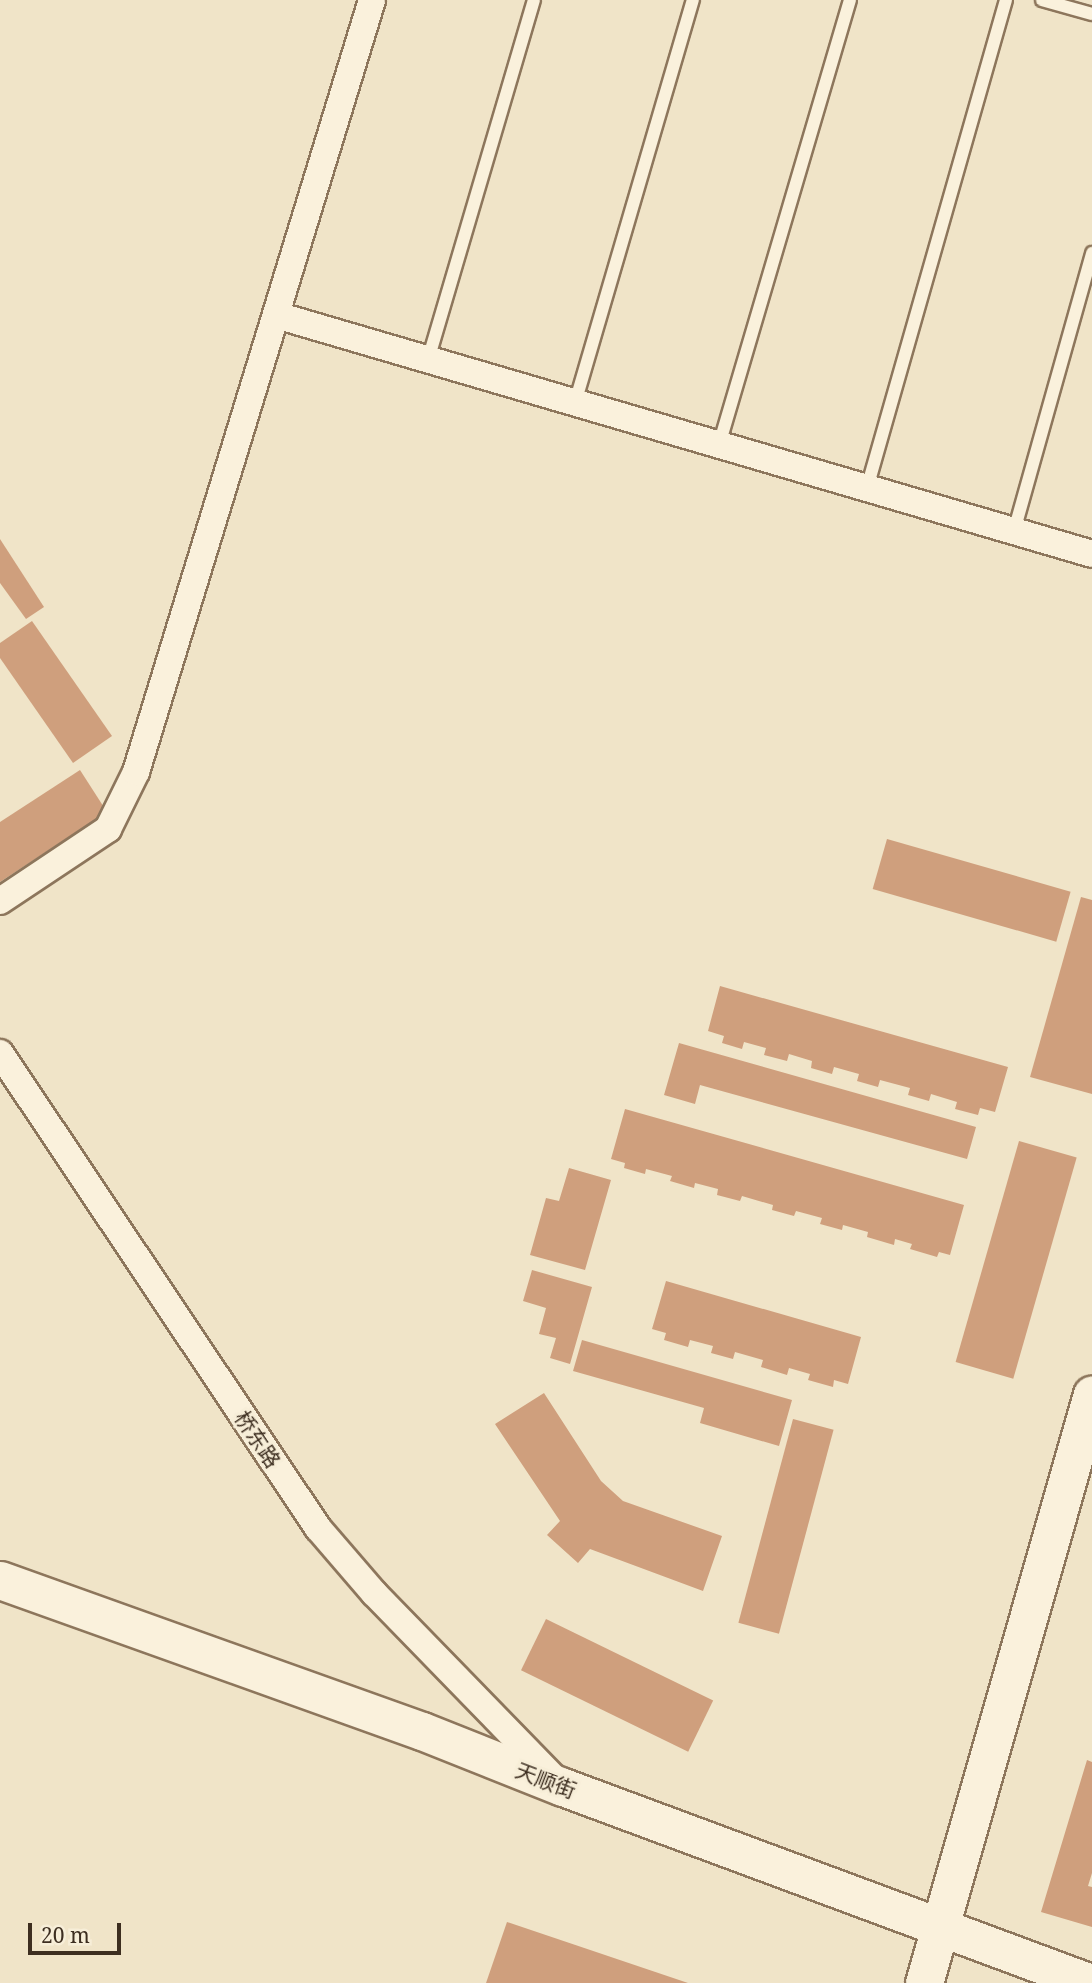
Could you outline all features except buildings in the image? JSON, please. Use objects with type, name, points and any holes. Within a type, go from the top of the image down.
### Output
[{"type":"main road","points":[[951,1983],[952,1931],[1092,1394]]},
{"type":"main road","points":[[924,1983],[952,1931],[1092,1487]]},
{"type":"main road","name":"天顺街","points":[[0,1580],[422,1731],[563,1787],[1091,1983]]},
{"type":"street","points":[[0,901],[108,829],[123,804],[136,772],[372,0]]},
{"type":"street","points":[[276,316],[1092,554]]},
{"type":"street","name":"桥东路","points":[[0,1053],[317,1528],[384,1602],[563,1787]]},
{"type":"lane","points":[[428,360],[534,0]]},
{"type":"lane","points":[[575,403],[693,0]]},
{"type":"lane","points":[[719,445],[850,0]]},
{"type":"lane","points":[[867,488],[1006,0]]},
{"type":"lane","points":[[1042,0],[1092,14]]},
{"type":"lane","points":[[1014,531],[1092,253]]}]
